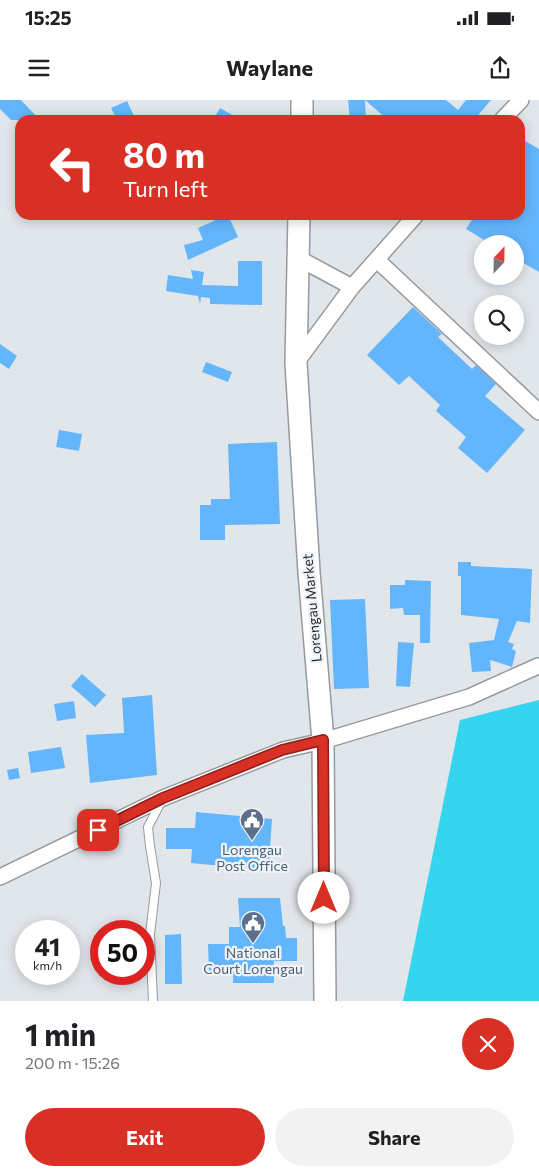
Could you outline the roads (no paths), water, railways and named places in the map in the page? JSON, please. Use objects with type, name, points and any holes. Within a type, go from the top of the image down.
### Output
[{"type":"main road","points":[[302,100],[302,115]]},
{"type":"main road","name":"Lorengau Market","points":[[299,220],[296,363],[308,562],[323,740],[322,999]]},
{"type":"street","points":[[507,115],[521,100]]},
{"type":"street","points":[[296,363],[352,287],[412,220]]},
{"type":"street","points":[[298,258],[352,287]]},
{"type":"street","points":[[377,260],[539,412]]},
{"type":"street","points":[[0,877],[163,798],[282,750],[323,740],[469,697],[538,666]]},
{"type":"lane","points":[[153,1001],[150,934],[156,883],[148,827],[163,798]]},
{"type":"water","points":[[539,700],[539,1001],[403,1001],[460,720]]},
{"type":"place","name":"Lorengau Post Office","points":[[252,841]]},
{"type":"place","name":"National Court Lorengau","points":[[253,944]]}]
